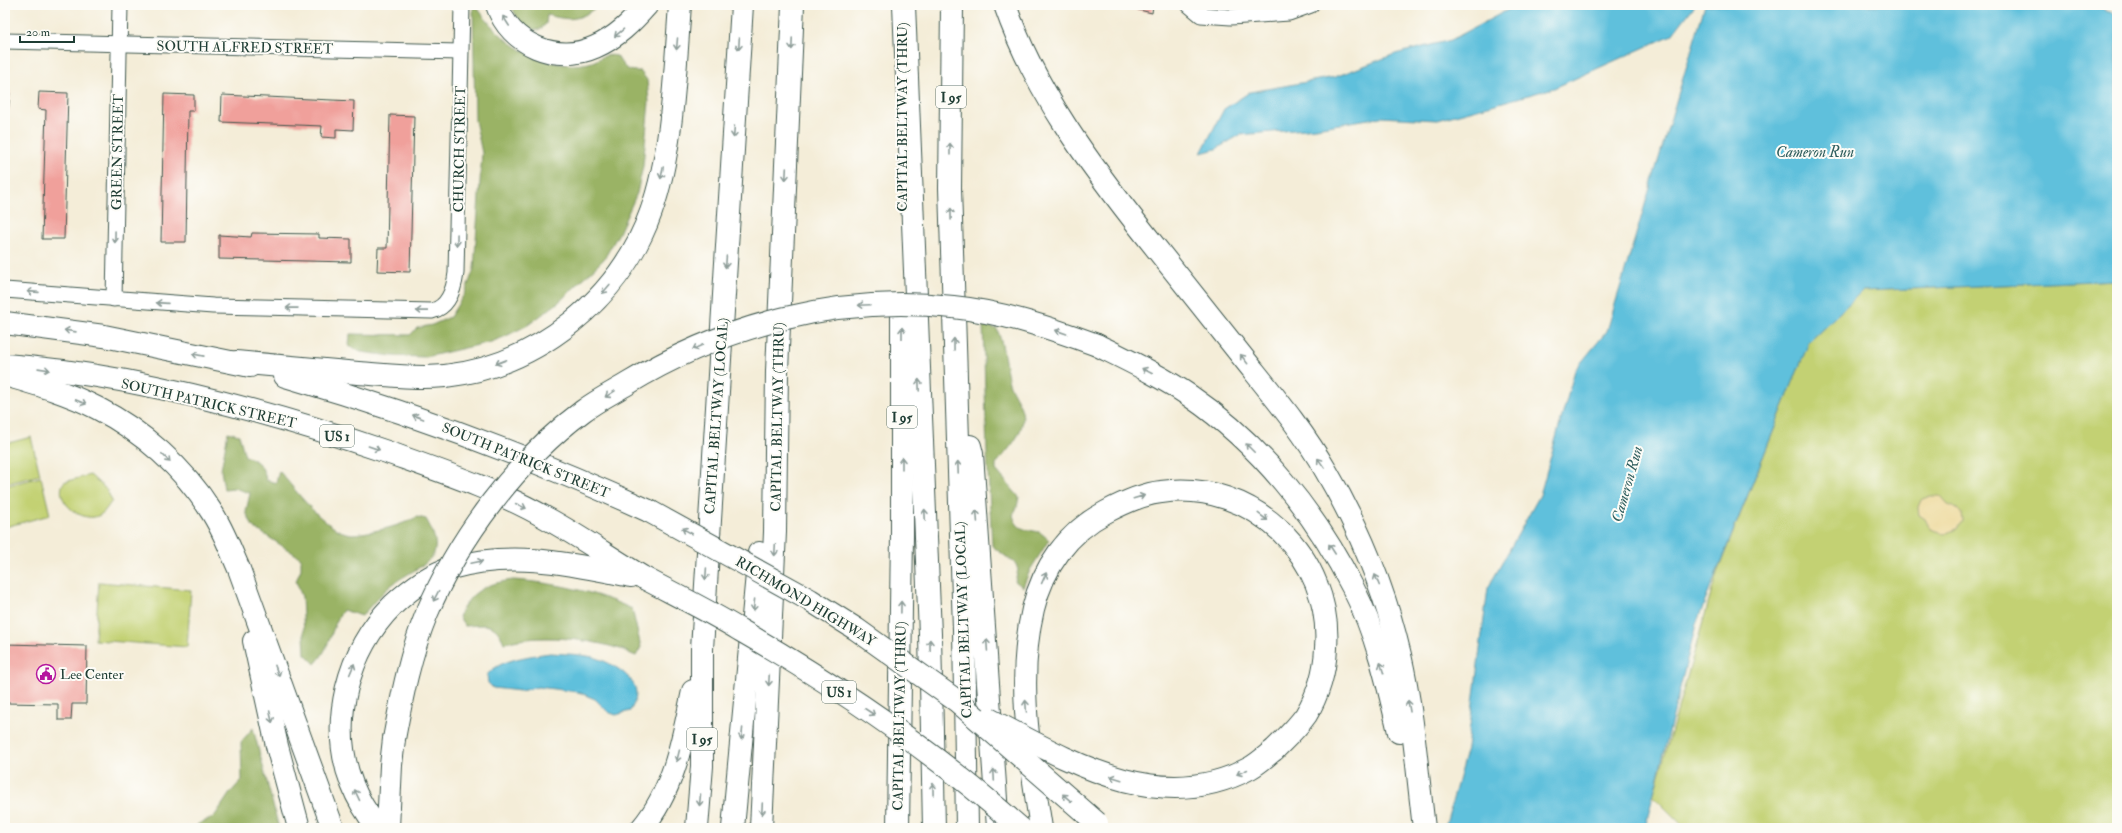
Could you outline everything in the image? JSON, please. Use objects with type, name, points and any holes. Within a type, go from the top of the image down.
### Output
[{"type":"highway","points":[[497,5],[507,24],[522,40],[540,50],[560,53],[578,52],[594,48],[613,38],[631,23],[647,5]]},
{"type":"highway","points":[[236,362],[392,376],[445,376],[477,370],[517,356],[544,342],[568,326],[592,305],[615,279],[628,260],[651,213],[664,158],[673,98],[680,5]]},
{"type":"highway","name":"CAPITAL BELTWAY (LOCAL)","points":[[697,828],[702,766],[702,649],[742,5]]},
{"type":"highway","name":"CAPITAL BELTWAY (THRU)","points":[[761,828],[775,532],[777,371],[793,5]]},
{"type":"highway","points":[[903,5],[930,634],[934,828]]},
{"type":"highway","name":"CAPITAL BELTWAY (THRU)","points":[[898,828],[902,534],[903,5]]},
{"type":"highway","name":"CAPITAL BELTWAY (LOCAL)","points":[[952,5],[950,188],[964,629],[967,828]]},
{"type":"highway","points":[[1004,5],[1027,60],[1072,137],[1124,208],[1276,399],[1325,469],[1356,528],[1380,586],[1400,654],[1411,722],[1424,828]]},
{"type":"highway","points":[[388,828],[390,765],[403,690],[413,649],[428,611],[469,534],[518,470],[583,411],[643,374],[705,343],[758,324],[793,316],[859,306],[893,304],[953,307],[986,312],[1058,331],[1097,345],[1150,373],[1190,397],[1238,436],[1287,487],[1308,514],[1335,554],[1354,589],[1370,628],[1393,704],[1424,828]]},
{"type":"highway","name":"SOUTH PATRICK STREET","points":[[5,323],[104,336],[236,362],[413,415],[509,451],[649,511]]},
{"type":"highway","name":"SOUTH PATRICK STREET","points":[[5,365],[97,376],[179,393],[264,413],[358,442],[478,486],[547,518],[644,578]]},
{"type":"highway","points":[[733,828],[777,371]]},
{"type":"highway","points":[[5,375],[49,388],[97,408],[137,432],[164,455],[211,511],[226,539],[238,569],[334,828]]},
{"type":"highway","points":[[956,397],[972,454],[998,828]]},
{"type":"highway","points":[[957,701],[1027,739],[1034,742],[1055,754],[1116,778],[1175,788],[1200,786],[1227,779],[1251,768],[1274,750],[1293,732],[1306,715],[1318,692],[1325,662],[1328,631],[1324,607],[1315,579],[1302,554],[1282,530],[1258,513],[1235,501],[1212,494],[1187,491],[1161,492],[1136,498],[1091,519],[1072,535],[1055,556],[1042,580],[1033,609],[1028,642],[1026,706],[1029,736],[1030,743],[1033,773],[1041,828]]},
{"type":"highway","name":"RICHMOND HIGHWAY","points":[[649,511],[810,600],[856,629],[957,701],[1101,828]]},
{"type":"highway","points":[[378,828],[363,808],[351,783],[345,759],[342,732],[344,704],[349,675],[362,646],[379,619],[403,596],[426,580],[450,568],[482,561],[508,558],[567,564],[644,578]]},
{"type":"highway","points":[[238,569],[276,739],[299,828]]},
{"type":"highway","name":"US 1","points":[[644,578],[740,629],[882,721],[949,769],[1020,828]]},
{"type":"highway","points":[[642,828],[660,801],[676,763],[702,649]]},
{"type":"street","name":"GREEN STREET","points":[[114,299],[120,5]]},
{"type":"street","name":"CHURCH STREET","points":[[114,299],[213,306],[432,311],[441,308],[452,292],[456,273],[462,5]]},
{"type":"street","points":[[1189,5],[1201,15],[1231,17],[1289,13],[1311,5]]},
{"type":"street","name":"SOUTH ALFRED STREET","points":[[5,41],[460,52]]},
{"type":"street","points":[[5,290],[114,299]]},
{"type":"green space","points":[[473,5],[476,5],[496,31],[509,42],[539,59],[572,65],[593,62],[605,56],[612,55],[617,56],[626,68],[640,71],[647,80],[649,102],[643,166],[637,193],[619,233],[604,259],[559,302],[528,325],[491,342],[426,357],[392,356],[361,352],[349,346],[350,334],[410,335],[417,328],[432,325],[450,317],[465,293],[474,269],[482,153],[475,120]]},
{"type":"green space","points":[[512,5],[599,5],[580,17],[569,19],[547,15],[546,24],[539,30],[525,28],[514,12]]},
{"type":"green space","points":[[2117,280],[2117,828],[1685,828],[1653,796],[1717,573],[1809,342],[1862,291]]},
{"type":"green space","points":[[983,325],[997,329],[1003,349],[1009,383],[1020,405],[1023,416],[1020,431],[1016,439],[996,464],[996,470],[1019,497],[1017,507],[1013,515],[1017,524],[1026,530],[1040,533],[1049,540],[1030,570],[1023,587],[1015,581],[1018,570],[1016,564],[992,546],[987,453]]},
{"type":"green space","points":[[228,432],[239,435],[245,456],[259,464],[266,480],[276,483],[279,471],[322,519],[342,532],[352,534],[386,529],[417,517],[426,519],[433,532],[435,551],[431,558],[425,564],[392,585],[378,597],[362,616],[343,610],[325,650],[315,664],[305,654],[302,597],[296,581],[301,569],[301,558],[253,527],[246,512],[250,493],[234,488],[224,489],[221,470]]},
{"type":"green space","points":[[31,437],[40,475],[5,484],[5,444]]},
{"type":"green space","points":[[90,475],[107,490],[112,501],[102,514],[93,517],[86,517],[71,509],[62,496],[61,489],[64,482]]},
{"type":"green space","points":[[41,477],[50,515],[5,527],[5,486]]},
{"type":"green space","points":[[513,580],[545,583],[574,589],[603,597],[632,609],[641,647],[636,656],[620,649],[604,645],[560,638],[517,640],[504,643],[497,631],[489,626],[465,626],[459,617],[463,608],[474,595],[480,590],[495,583]]},
{"type":"green space","points":[[99,582],[191,590],[187,647],[95,640]]},
{"type":"green space","points":[[253,728],[279,828],[195,828],[198,824],[214,817],[230,793],[242,780],[241,742]]},
{"type":"sand","points":[[1931,496],[1940,496],[1947,504],[1954,506],[1961,513],[1962,521],[1957,529],[1944,534],[1929,527],[1925,519],[1919,515],[1918,507],[1921,500]]},
{"type":"water","points":[[1517,5],[1695,5],[1672,35],[1554,88],[1437,120],[1380,117],[1316,128],[1240,135],[1216,149],[1201,153],[1224,109],[1250,92],[1335,77],[1395,54],[1451,40]]},
{"type":"water","name":"Cameron Run","points":[[1705,5],[2098,5],[2106,11],[2117,14],[2117,280],[1862,291],[1809,342],[1696,624],[1645,828],[1445,828],[1467,748],[1488,588],[1540,495],[1575,370],[1607,331]]},
{"type":"water","points":[[550,653],[593,657],[620,670],[635,687],[635,698],[630,711],[616,715],[608,712],[595,699],[578,692],[538,687],[520,691],[493,688],[488,683],[487,675],[500,665],[516,659]]},
{"type":"building","points":[[1118,5],[1153,5],[1152,13]]},
{"type":"building","points":[[5,91],[10,91],[8,114],[5,114]]},
{"type":"building","points":[[39,92],[68,93],[64,239],[42,239],[46,110],[38,109]]},
{"type":"building","points":[[164,94],[194,95],[194,111],[188,111],[186,242],[161,242]]},
{"type":"building","points":[[222,95],[354,101],[353,130],[336,129],[336,138],[321,137],[322,126],[221,122]]},
{"type":"building","points":[[390,115],[414,116],[410,272],[377,271],[378,248],[387,248]]},
{"type":"building","points":[[252,233],[319,234],[319,238],[351,239],[351,262],[219,259],[219,235],[251,237]]},
{"type":"building","name":"Lee Center","points":[[5,644],[87,646],[86,704],[72,704],[71,720],[58,720],[58,704],[5,703]]},
{"type":"place","name":"Lee Center","points":[[46,674]]}]
